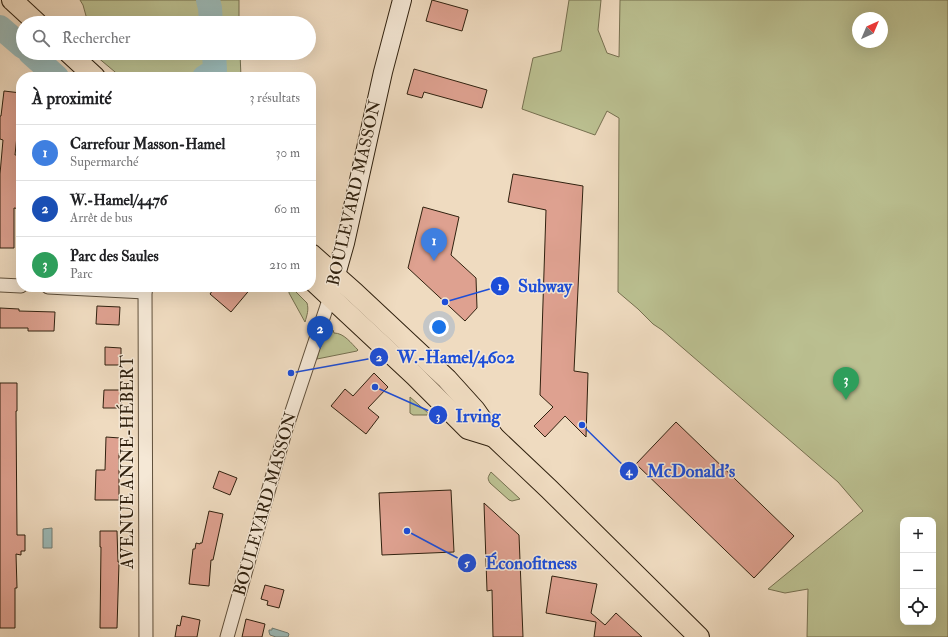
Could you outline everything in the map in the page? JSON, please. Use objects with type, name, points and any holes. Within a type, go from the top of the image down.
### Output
[{"type":"main road","points":[[12,0],[29,16]]},
{"type":"main road","name":"BOULEVARD MASSON","points":[[330,297],[345,243],[383,72],[402,0]]},
{"type":"main road","points":[[77,60],[90,72]]},
{"type":"main road","points":[[316,258],[447,379],[475,410],[494,437],[699,637]]},
{"type":"main road","points":[[316,284],[415,376],[468,429],[494,437]]},
{"type":"street","points":[[0,285],[16,286]]},
{"type":"street","name":"AVENUE ANNE-HÉBERT","points":[[145,292],[146,637]]},
{"type":"street","name":"BOULEVARD MASSON","points":[[227,637],[285,432],[330,297]]},
{"type":"green space","points":[[80,0],[239,0],[239,16],[86,16]]},
{"type":"green space","points":[[569,0],[601,0],[598,30],[607,53],[619,57],[620,0],[948,0],[948,637],[807,637],[808,589],[785,593],[768,589],[863,511],[838,482],[662,330],[653,324],[618,292],[619,118],[607,111],[595,135],[522,109],[533,58],[561,51]]},
{"type":"green space","points":[[101,60],[240,60],[241,72],[115,72]]},
{"type":"green space","points":[[296,292],[307,303],[308,310],[305,322],[289,293]]},
{"type":"green space","points":[[333,330],[334,333],[338,333],[347,339],[358,350],[317,359],[323,338]]},
{"type":"green space","points":[[410,397],[428,413],[427,415],[413,415],[410,413]]},
{"type":"green space","points":[[491,472],[520,499],[512,501],[509,500],[490,483],[488,478]]},
{"type":"water","points":[[52,528],[52,548],[43,548],[43,529]]},
{"type":"water","points":[[272,628],[288,633],[288,637],[276,637],[270,635],[269,630],[272,630]]},
{"type":"building","points":[[432,0],[468,10],[462,31],[426,21]]},
{"type":"building","points":[[414,69],[487,90],[482,108],[424,92],[422,98],[407,94]]},
{"type":"building","points":[[4,91],[16,92],[16,208],[14,208],[14,248],[0,248],[0,174],[3,140],[0,139]]},
{"type":"building","points":[[513,174],[583,186],[574,371],[588,373],[586,437],[565,416],[545,437],[534,426],[553,407],[540,395],[546,210],[508,202]]},
{"type":"building","points":[[423,207],[459,217],[451,255],[476,278],[477,308],[465,321],[408,268]]},
{"type":"building","points":[[211,292],[248,292],[231,312],[210,294]]},
{"type":"building","points":[[97,306],[120,307],[119,325],[96,324]]},
{"type":"building","points":[[0,308],[19,309],[19,311],[55,312],[54,331],[28,331],[28,328],[0,328]]},
{"type":"building","points":[[105,347],[121,348],[121,365],[105,365]]},
{"type":"building","points":[[374,373],[388,387],[368,408],[379,417],[366,434],[331,406],[345,389],[353,396]]},
{"type":"building","points":[[0,383],[17,383],[17,535],[25,535],[25,551],[21,551],[21,555],[16,554],[17,588],[15,588],[15,628],[0,628]]},
{"type":"building","points":[[104,390],[121,390],[121,408],[103,408]]},
{"type":"building","points":[[676,422],[794,536],[754,578],[636,464]]},
{"type":"building","points":[[106,437],[120,438],[121,453],[119,453],[119,500],[95,500],[96,470],[105,470]]},
{"type":"building","points":[[219,471],[237,478],[230,495],[213,488]]},
{"type":"building","points":[[451,490],[454,552],[382,555],[379,493]]},
{"type":"building","points":[[484,503],[519,535],[523,637],[493,637],[492,590],[487,591]]},
{"type":"building","points":[[209,511],[223,514],[213,560],[211,560],[209,586],[189,584],[193,549],[195,549],[196,543],[202,543]]},
{"type":"building","points":[[100,531],[117,531],[119,562],[117,628],[100,628]]},
{"type":"building","points":[[552,576],[597,584],[591,613],[605,625],[616,613],[642,637],[594,637],[596,622],[546,613]]},
{"type":"building","points":[[265,585],[284,590],[279,608],[267,605],[268,601],[261,599]]},
{"type":"building","points":[[182,616],[200,620],[197,637],[175,637],[177,625],[180,626]]},
{"type":"building","points":[[246,619],[265,624],[262,637],[242,637]]},
{"type":"waterway","points":[[208,0],[211,16]]},
{"type":"waterway","points":[[0,27],[16,41]]},
{"type":"waterway","points":[[38,60],[51,72]]},
{"type":"waterway","points":[[212,72],[215,70],[214,60]]},
{"type":"place","name":"Carrefour Masson-Hamel","points":[[434,261]]},
{"type":"place","name":"Subway","points":[[445,302]]},
{"type":"place","name":"W.-Hamel/4476","points":[[320,349]]},
{"type":"place","name":"W.-Hamel/4602","points":[[291,373]]},
{"type":"place","name":"Irving","points":[[375,387]]},
{"type":"place","name":"Parc des Saules","points":[[846,400]]},
{"type":"place","name":"McDonald's","points":[[582,425]]},
{"type":"place","name":"Éconofitness","points":[[407,531]]}]
